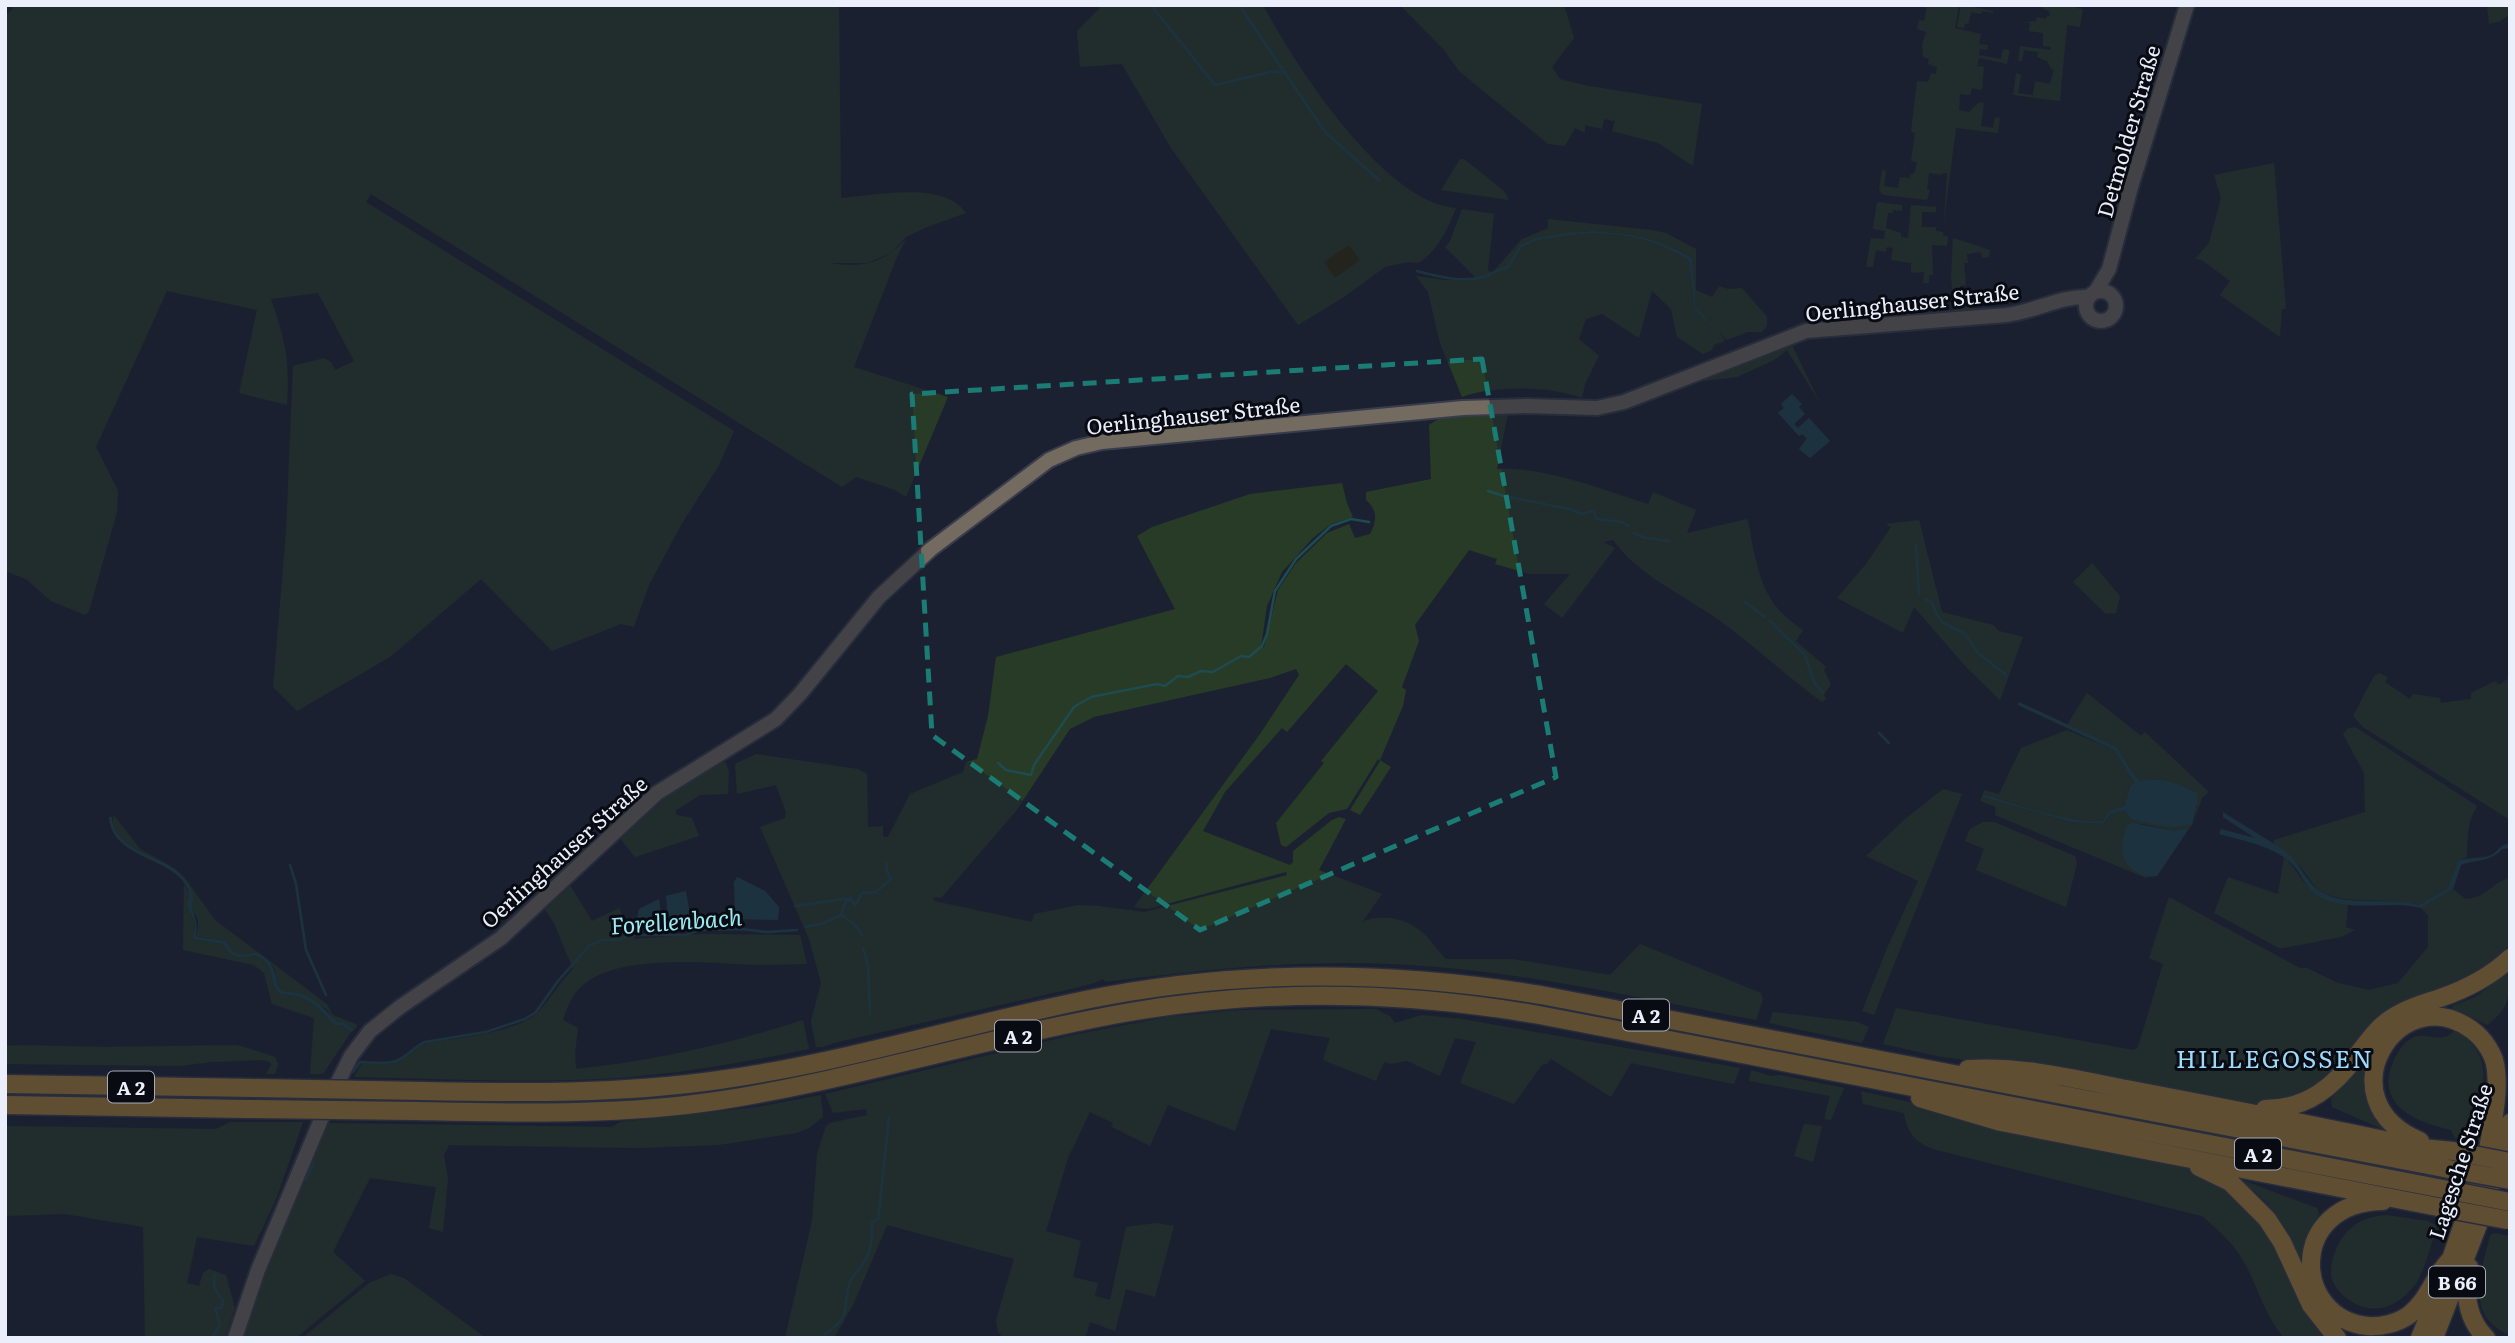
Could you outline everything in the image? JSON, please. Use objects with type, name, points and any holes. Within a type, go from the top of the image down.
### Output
[{"type":"highway","points":[[2235,1110],[2288,1108],[2314,1098],[2336,1082],[2371,1037],[2393,1017],[2404,1010],[2477,982],[2510,958]]},
{"type":"highway","name":"A 2","points":[[5,1084],[600,1092],[721,1080],[1118,994],[1181,984],[1287,976],[1394,977],[1479,985],[1935,1071],[2451,1160],[2510,1180]]},
{"type":"highway","name":"A 2","points":[[5,1105],[594,1112],[660,1108],[805,1085],[1118,1015],[1180,1005],[1275,997],[1370,997],[1476,1005],[1875,1079],[2441,1198],[2510,1202]]},
{"type":"highway","points":[[2451,1160],[2399,1130],[2386,1117],[2376,1098],[2373,1073],[2380,1050],[2395,1032],[2415,1021],[2436,1018],[2458,1022],[2478,1035],[2486,1044],[2497,1069],[2488,1150]]},
{"type":"highway","points":[[1935,1071],[1981,1068],[2034,1073],[2421,1148],[2451,1160],[2510,1162]]},
{"type":"highway","name":"Lagesche Straße","points":[[2420,1338],[2451,1259],[2510,1077]]},
{"type":"highway","points":[[1875,1079],[1928,1101],[2001,1122],[2160,1153],[2441,1198],[2509,1221]]},
{"type":"highway","name":"Lagesche Straße","points":[[2434,1338],[2478,1225],[2510,1123]]},
{"type":"highway","points":[[2160,1153],[2220,1176],[2258,1208],[2282,1242],[2311,1305],[2337,1338]]},
{"type":"highway","points":[[2441,1198],[2373,1201],[2342,1209],[2327,1222],[2316,1238],[2311,1261],[2313,1280],[2322,1299],[2334,1312],[2361,1325],[2382,1325],[2399,1320],[2416,1308],[2430,1290],[2440,1269],[2451,1259]]},
{"type":"highway","points":[[2478,1225],[2467,1277],[2467,1300],[2474,1323],[2486,1338]]},
{"type":"main road","name":"Detmolder Straße","points":[[2095,297],[2109,269],[2187,5]]},
{"type":"main road","name":"Oerlinghauser Straße","points":[[235,1338],[258,1270],[326,1108],[351,1056],[370,1031],[501,937],[657,793],[776,719],[800,694],[879,597],[900,576],[931,549],[1062,453],[1102,442],[1452,409],[1497,406],[1598,408],[1624,402],[1807,331],[2006,315],[2030,311],[2070,298],[2095,297]]},
{"type":"highlighted area","points":[[1482,359],[1556,777],[1200,930],[932,735],[912,394]]},
{"type":"shaded area","points":[[10,5],[839,5],[841,198],[889,193],[925,193],[942,196],[966,213],[906,237],[893,251],[906,239],[854,367],[948,397],[906,497],[895,490],[856,477],[842,487],[371,194],[366,202],[734,431],[718,467],[681,525],[649,585],[634,627],[621,624],[552,651],[481,579],[390,657],[297,711],[273,687],[286,533],[293,366],[324,358],[331,362],[335,370],[354,361],[318,293],[271,299],[285,350],[287,405],[239,393],[257,310],[167,291],[96,447],[118,491],[117,512],[89,611],[85,615],[51,601],[26,579],[5,571],[5,16],[13,9]],"holes":[[[829,263],[866,263],[852,265]]]},
{"type":"shaded area","points":[[1098,5],[1263,5],[1319,94],[1344,127],[1372,157],[1400,183],[1428,200],[1456,208],[1446,232],[1419,263],[1408,262],[1385,267],[1341,299],[1298,325],[1171,148],[1122,64],[1080,67],[1077,31],[1099,9]]},
{"type":"shaded area","points":[[1400,5],[1564,5],[1574,38],[1552,67],[1560,79],[1702,104],[1693,166],[1658,143],[1612,131],[1615,121],[1604,119],[1602,129],[1585,125],[1585,133],[1575,128],[1565,146],[1548,144],[1459,71],[1444,50]]},
{"type":"shaded area","points":[[1925,5],[1959,5],[1955,28],[1981,34],[1979,44],[1988,45],[1987,50],[1980,49],[1979,55],[2001,59],[2003,49],[2010,50],[2007,64],[1979,58],[1977,66],[1984,67],[1982,90],[1972,88],[1970,95],[1960,94],[1959,110],[1969,112],[1978,103],[1984,102],[1981,126],[1993,128],[1995,117],[2000,118],[1998,133],[1956,128],[1944,222],[1947,173],[1929,173],[1927,189],[1930,190],[1927,200],[1883,195],[1879,190],[1882,170],[1886,171],[1884,186],[1898,188],[1900,177],[1910,178],[1917,162],[1911,161],[1915,133],[1911,132],[1917,81],[1928,82],[1931,73],[1936,74],[1937,67],[1928,64],[1929,59],[1923,57],[1922,44],[1926,32],[1917,29],[1919,20],[1924,21]]},
{"type":"shaded area","points":[[1961,5],[1993,13],[1971,12],[1969,23],[1965,24],[1964,28],[1957,27]]},
{"type":"shaded area","points":[[2037,5],[2077,5],[2076,8],[2083,9],[2080,27],[2067,25],[2060,101],[2013,95],[2016,73],[2021,75],[2018,93],[2033,95],[2035,81],[2050,84],[2054,70],[2047,61],[2037,57],[2038,52],[2024,50],[2022,61],[2018,61],[2020,46],[2051,50],[2051,47],[2043,46],[2043,33],[2029,31],[2030,23],[2024,22],[2050,16],[2050,12]]},
{"type":"shaded area","points":[[2487,5],[2510,5],[2510,14],[2489,24]]},
{"type":"shaded area","points":[[1460,159],[1464,159],[1504,191],[1509,200],[1441,190]]},
{"type":"shaded area","points":[[2274,163],[2286,309],[2282,309],[2280,337],[2220,295],[2230,281],[2202,260],[2195,259],[2209,243],[2221,198],[2214,175]]},
{"type":"shaded area","points":[[1877,202],[1902,205],[1902,211],[1893,210],[1893,213],[1888,213],[1886,228],[1908,238],[1911,205],[1936,207],[1936,212],[1922,212],[1922,227],[1936,227],[1936,231],[1943,232],[1943,235],[1948,237],[1947,246],[1932,245],[1933,275],[1929,275],[1929,283],[1923,283],[1924,272],[1911,273],[1911,263],[1891,260],[1893,248],[1887,247],[1886,252],[1876,250],[1873,267],[1866,267],[1871,238],[1884,239],[1885,231],[1873,229]]},
{"type":"shaded area","points":[[1462,209],[1494,214],[1488,270],[1492,273],[1522,239],[1548,228],[1548,219],[1666,233],[1696,249],[1696,290],[1712,297],[1719,286],[1728,289],[1742,288],[1767,317],[1767,326],[1762,332],[1748,332],[1726,340],[1718,330],[1725,341],[1714,345],[1712,350],[1703,354],[1677,337],[1671,309],[1652,291],[1639,338],[1602,314],[1586,319],[1579,339],[1599,356],[1585,384],[1582,398],[1539,389],[1490,390],[1462,397],[1440,343],[1428,292],[1416,276],[1445,280],[1476,278],[1445,247],[1450,241]],"holes":[[[1592,231],[1632,235],[1655,241],[1692,258],[1696,308],[1708,321],[1695,307],[1689,260],[1661,246],[1634,237],[1573,235]]]},
{"type":"shaded area","points":[[1953,238],[1990,250],[1989,257],[1982,258],[1981,252],[1967,254],[1968,263],[1964,263],[1966,285],[1960,286],[1960,303],[1973,302],[1974,309],[1984,308],[1984,311],[1954,313],[1951,277]]},
{"type":"shaded area","points":[[1787,342],[1792,345],[1820,403],[1787,350],[1774,360],[1737,377],[1688,383]]},
{"type":"shaded area","points":[[1508,414],[1497,469],[1554,475],[1648,504],[1653,492],[1696,510],[1687,533],[1747,519],[1757,565],[1770,597],[1783,614],[1803,630],[1796,641],[1826,667],[1824,670],[1831,684],[1824,695],[1826,699],[1822,702],[1730,628],[1648,574],[1613,540],[1604,542],[1615,548],[1562,618],[1544,604],[1570,574],[1529,574],[1495,564],[1497,559],[1469,550],[1415,625],[1419,641],[1402,687],[1406,690],[1403,706],[1380,760],[1391,767],[1360,815],[1350,810],[1380,761],[1378,759],[1347,809],[1329,813],[1286,847],[1281,845],[1276,823],[1324,763],[1321,761],[1378,691],[1346,664],[1287,732],[1282,728],[1225,792],[1203,831],[1290,865],[1293,862],[1293,851],[1332,820],[1339,817],[1346,819],[1319,870],[1382,894],[1363,921],[1387,918],[1410,924],[1426,936],[1446,959],[1513,959],[1610,975],[1640,944],[1761,993],[1763,1000],[1756,1020],[1574,985],[1482,972],[1390,964],[1318,963],[1212,970],[1105,982],[1104,979],[1088,985],[816,1047],[811,1021],[821,983],[809,939],[760,827],[785,818],[786,812],[776,785],[737,794],[735,764],[756,754],[858,769],[867,774],[868,827],[883,826],[883,837],[888,837],[910,794],[963,772],[966,762],[977,759],[988,716],[996,657],[1175,609],[1137,536],[1152,527],[1250,494],[1342,483],[1353,517],[1331,524],[1313,538],[1282,572],[1267,606],[1261,647],[1264,647],[1278,590],[1296,563],[1327,533],[1349,524],[1355,538],[1370,534],[1375,516],[1373,508],[1366,500],[1366,492],[1431,479],[1429,425],[1443,416]],"holes":[[[1296,669],[1299,675],[1260,734],[1134,907],[1148,909],[1286,872],[1287,875],[1144,912],[1079,905],[1034,914],[1032,922],[934,901],[933,897],[941,898],[1016,811],[1070,729],[1094,717],[1270,678]]]},
{"type":"shaded area","points":[[1919,520],[1942,612],[1993,625],[1999,631],[2023,637],[2000,700],[1966,667],[1914,607],[1903,633],[1837,598],[1866,564],[1891,527],[1886,524]]},
{"type":"shaded area","points":[[2092,563],[2120,596],[2116,613],[2106,614],[2073,582]]},
{"type":"shaded area","points":[[2379,673],[2388,677],[2385,682],[2410,699],[2413,694],[2440,698],[2441,703],[2471,699],[2471,693],[2495,681],[2499,685],[2510,677],[2510,820],[2363,727],[2353,716],[2374,676]]},
{"type":"shaded area","points":[[2087,693],[2141,736],[2145,732],[2209,792],[2202,798],[2194,821],[2196,793],[2167,781],[2139,781],[2116,747],[2067,725]]},
{"type":"shaded area","points":[[2355,727],[2477,806],[2469,824],[2467,857],[2458,861],[2448,888],[2419,905],[2396,901],[2349,900],[2326,894],[2315,887],[2303,870],[2274,845],[2274,840],[2365,812],[2364,773],[2343,734],[2347,729]]},
{"type":"shaded area","points":[[2067,730],[2114,750],[2135,783],[2130,786],[2125,806],[2109,811],[2103,821],[2089,821],[2042,812],[1983,794],[1984,790],[1999,794],[2021,748]]},
{"type":"shaded area","points":[[723,762],[729,771],[728,794],[700,795],[675,811],[677,815],[692,818],[699,836],[635,857],[619,837],[667,794]]},
{"type":"shaded area","points":[[1943,789],[1962,794],[1874,1015],[1862,1011],[1918,881],[1866,856],[1904,820]]},
{"type":"shaded area","points":[[1982,797],[2071,822],[2104,824],[2111,814],[2125,810],[2131,819],[2178,827],[2192,825],[2188,830],[2185,828],[2175,831],[2142,824],[2125,833],[2126,861],[2149,878],[2146,878],[1995,815],[1996,807],[1980,801]]},
{"type":"shaded area","points":[[114,815],[140,849],[174,868],[185,878],[215,920],[327,1004],[333,1015],[356,1024],[357,1027],[354,1030],[343,1022],[337,1023],[326,1009],[295,992],[283,992],[279,989],[274,967],[256,952],[238,954],[226,941],[196,937],[198,921],[185,880],[170,866],[125,842],[113,825]]},
{"type":"shaded area","points":[[1983,822],[1994,822],[2075,856],[2077,863],[2066,907],[1976,870],[1984,849],[1965,841],[1970,829]]},
{"type":"shaded area","points":[[2284,857],[2319,896],[2348,904],[2346,927],[2355,930],[2341,937],[2279,948],[2214,913],[2228,877],[2278,894]]},
{"type":"shaded area","points":[[2510,878],[2510,944],[2485,967],[2468,978],[2400,1004],[2379,1016],[2360,1035],[2330,1080],[2302,1098],[2259,1104],[1937,1056],[1883,1044],[1896,1008],[2134,1050],[2138,1047],[2163,964],[2149,958],[2169,897],[2300,968],[2307,968],[2338,983],[2369,990],[2398,983],[2428,947],[2428,915],[2421,908],[2453,889],[2465,899],[2473,898]]},
{"type":"shaded area","points":[[184,884],[189,893],[188,909],[195,922],[193,939],[223,944],[229,953],[236,957],[255,955],[262,959],[269,967],[279,993],[309,1001],[335,1026],[342,1025],[351,1032],[323,1074],[310,1074],[314,1018],[272,1004],[264,973],[254,965],[183,950]]},
{"type":"shaded area","points":[[570,885],[592,921],[619,908],[635,939],[702,934],[800,935],[807,964],[665,962],[638,964],[593,978],[577,991],[563,1020],[578,1028],[576,1069],[691,1051],[803,1020],[809,1049],[720,1066],[631,1077],[527,1081],[354,1077],[362,1063],[393,1063],[427,1043],[501,1030],[529,1019],[538,1012],[573,969],[554,923],[545,910]]},
{"type":"shaded area","points":[[2510,972],[2504,1008],[2487,1025],[2460,1011],[2453,1011],[2452,1006],[2475,997]]},
{"type":"shaded area","points":[[1376,1009],[1390,1016],[1395,1023],[1422,1015],[1462,1019],[1740,1068],[1734,1084],[1631,1063],[1611,1097],[1551,1059],[1542,1065],[1514,1104],[1460,1083],[1476,1042],[1455,1038],[1440,1076],[1407,1061],[1390,1064],[1384,1062],[1376,1081],[1323,1060],[1330,1038],[1271,1029],[1235,1131],[1168,1105],[1150,1146],[1112,1127],[1113,1123],[1090,1112],[1068,1158],[1046,1231],[1081,1241],[1073,1277],[1098,1283],[1095,1296],[1110,1300],[1126,1227],[1156,1223],[1174,1226],[1155,1297],[1126,1289],[1115,1331],[1090,1322],[1085,1338],[1000,1338],[996,1320],[1014,1259],[887,1225],[854,1303],[834,1338],[785,1338],[812,1221],[817,1154],[826,1126],[867,1115],[866,1109],[833,1113],[825,1094],[1068,1036],[1167,1017],[1239,1010]]},
{"type":"shaded area","points":[[1773,1012],[1857,1022],[1869,1027],[1862,1043],[1769,1023]]},
{"type":"shaded area","points":[[2455,1031],[2469,1041],[2478,1053],[2484,1078],[2470,1134],[2468,1139],[2462,1141],[2455,1138],[2451,1130],[2426,1123],[2404,1111],[2390,1092],[2389,1080],[2397,1054],[2410,1039],[2419,1036],[2448,1036]]},
{"type":"shaded area","points":[[236,1045],[275,1057],[278,1064],[275,1074],[266,1074],[271,1065],[264,1060],[179,1066],[5,1064],[5,1046]]},
{"type":"shaded area","points":[[2366,1056],[2369,1057],[2367,1094],[2373,1111],[2384,1127],[2382,1129],[2332,1107],[2331,1099]]},
{"type":"shaded area","points":[[1751,1070],[1844,1088],[1831,1120],[1824,1119],[1830,1096],[1749,1081]]},
{"type":"shaded area","points":[[1861,1091],[2185,1166],[2205,1173],[2254,1208],[2333,1338],[2284,1338],[2271,1320],[2239,1254],[2202,1216],[1933,1149],[1913,1136],[1904,1113],[1863,1104]]},
{"type":"shaded area","points":[[821,1095],[823,1117],[809,1128],[796,1133],[718,1145],[638,1148],[449,1145],[444,1155],[448,1179],[443,1232],[429,1228],[436,1187],[370,1178],[333,1252],[365,1281],[296,1338],[240,1338],[249,1309],[325,1123],[612,1127],[620,1122],[757,1107]]},
{"type":"shaded area","points":[[230,1122],[303,1122],[277,1197],[254,1246],[197,1237],[187,1283],[199,1286],[203,1273],[209,1269],[226,1275],[235,1308],[225,1338],[145,1338],[143,1227],[65,1214],[5,1216],[5,1126],[216,1129]]},
{"type":"shaded area","points":[[1804,1124],[1822,1126],[1813,1162],[1794,1156]]},
{"type":"shaded area","points":[[2245,1181],[2317,1208],[2319,1213],[2307,1241],[2304,1275],[2282,1224],[2267,1203],[2245,1184]]},
{"type":"shaded area","points":[[2387,1215],[2428,1221],[2437,1226],[2425,1265],[2414,1286],[2392,1304],[2366,1308],[2341,1294],[2331,1277],[2332,1261],[2336,1248],[2352,1227],[2367,1219]]},
{"type":"shaded area","points":[[2493,1233],[2510,1236],[2510,1335],[2486,1317],[2481,1305],[2480,1278]]},
{"type":"shaded area","points":[[391,1274],[404,1278],[486,1338],[302,1338],[369,1283]]},
{"type":"sand","points":[[1349,245],[1360,260],[1335,278],[1324,262]]},
{"type":"water","points":[[1592,231],[1644,238],[1667,245],[1692,258],[1696,308],[1726,340],[1695,309],[1689,260],[1661,246],[1633,237],[1572,233]]},
{"type":"water","points":[[1792,394],[1802,404],[1799,407],[1805,414],[1794,424],[1798,428],[1809,418],[1830,441],[1810,458],[1799,449],[1807,438],[1802,434],[1799,436],[1778,413],[1784,408],[1781,404]]},
{"type":"water","points":[[2019,702],[2116,747],[2139,781],[2167,781],[2197,793],[2192,825],[2177,827],[2131,819],[2125,810],[2111,814],[2103,824],[2071,822],[1982,797],[1983,794],[2059,816],[2103,821],[2109,811],[2125,806],[2130,786],[2135,783],[2114,750],[2018,705]]},
{"type":"water","points":[[2223,812],[2287,853],[2317,889],[2346,900],[2396,901],[2419,905],[2448,888],[2458,861],[2489,856],[2506,844],[2510,844],[2510,848],[2502,849],[2488,858],[2461,865],[2453,889],[2421,908],[2344,904],[2315,894],[2286,858],[2259,845],[2219,834],[2221,829],[2255,838],[2223,817]]},
{"type":"water","points":[[109,817],[112,817],[119,836],[137,850],[169,865],[187,882],[193,894],[192,907],[196,923],[196,937],[226,941],[238,954],[256,952],[270,963],[282,991],[296,992],[310,998],[337,1022],[343,1022],[354,1030],[351,1032],[342,1025],[335,1026],[318,1008],[303,998],[279,993],[269,967],[255,955],[236,957],[229,953],[223,944],[193,939],[195,922],[188,908],[189,892],[183,880],[121,842],[113,831]]},
{"type":"water","points":[[2132,823],[2175,831],[2185,828],[2188,830],[2157,876],[2140,874],[2124,859],[2123,840],[2127,825]]},
{"type":"water","points":[[737,877],[765,891],[779,907],[778,920],[738,919],[735,913],[734,882]]},
{"type":"water","points":[[686,891],[692,928],[669,929],[666,896]]},
{"type":"water","points":[[659,899],[662,924],[638,927],[636,922],[639,909]]},
{"type":"waterway","points":[[1151,5],[1215,85],[1271,72],[1286,72]]},
{"type":"waterway","points":[[1239,5],[1325,132],[1380,181]]},
{"type":"waterway","points":[[1417,271],[1453,279],[1480,278],[1508,267],[1521,246],[1536,239],[1575,233]]},
{"type":"waterway","name":"Forellenbach","points":[[1488,491],[1582,514],[1592,511],[1596,519],[1622,522],[1628,526]]},
{"type":"waterway","name":"Forellenbach","points":[[998,763],[1006,770],[1031,775],[1034,765],[1074,707],[1091,697],[1157,684],[1165,686],[1178,676],[1188,677],[1201,671],[1213,672],[1241,656],[1249,657],[1262,646],[1267,634],[1275,591],[1296,559],[1331,526],[1351,519],[1369,522]]},
{"type":"waterway","name":"Forellenbach","points":[[1634,533],[1645,538],[1670,541]]},
{"type":"waterway","points":[[1916,544],[1919,594]]},
{"type":"waterway","points":[[1925,599],[1932,603],[1943,623],[1964,633],[1978,653],[2006,675]]},
{"type":"waterway","name":"Forellenbach","points":[[1745,602],[1765,617]]},
{"type":"waterway","name":"Forellenbach","points":[[1770,621],[1805,655],[1814,682],[1823,693]]},
{"type":"waterway","name":"Forellenbach","points":[[1879,733],[1889,743]]},
{"type":"waterway","name":"Forellenbach","points":[[805,927],[824,923],[841,915],[846,901],[851,900],[855,906],[862,893],[876,892],[891,879],[886,863]]},
{"type":"waterway","points":[[290,865],[296,884],[306,950],[326,995]]},
{"type":"waterway","points":[[795,906],[851,900]]},
{"type":"waterway","points":[[841,915],[854,924],[862,935]]},
{"type":"waterway","name":"Forellenbach","points":[[353,1072],[360,1062],[396,1061],[425,1042],[486,1032],[525,1019],[536,1012],[558,981],[590,945],[603,940],[620,940],[629,935],[686,935],[699,930],[797,930]]},
{"type":"waterway","points":[[863,948],[868,965],[870,1014]]},
{"type":"waterway","points":[[822,1338],[842,1318],[850,1282],[868,1254],[872,1222],[878,1219],[889,1117]]},
{"type":"waterway","name":"Forellenbach","points":[[306,1180],[314,1163]]},
{"type":"waterway","name":"Forellenbach","points":[[212,1338],[220,1325],[215,1308],[222,1308],[223,1300],[215,1288],[215,1274]]},
{"type":"district","name":"HILLEGOSSEN","points":[[2275,1057]]}]
